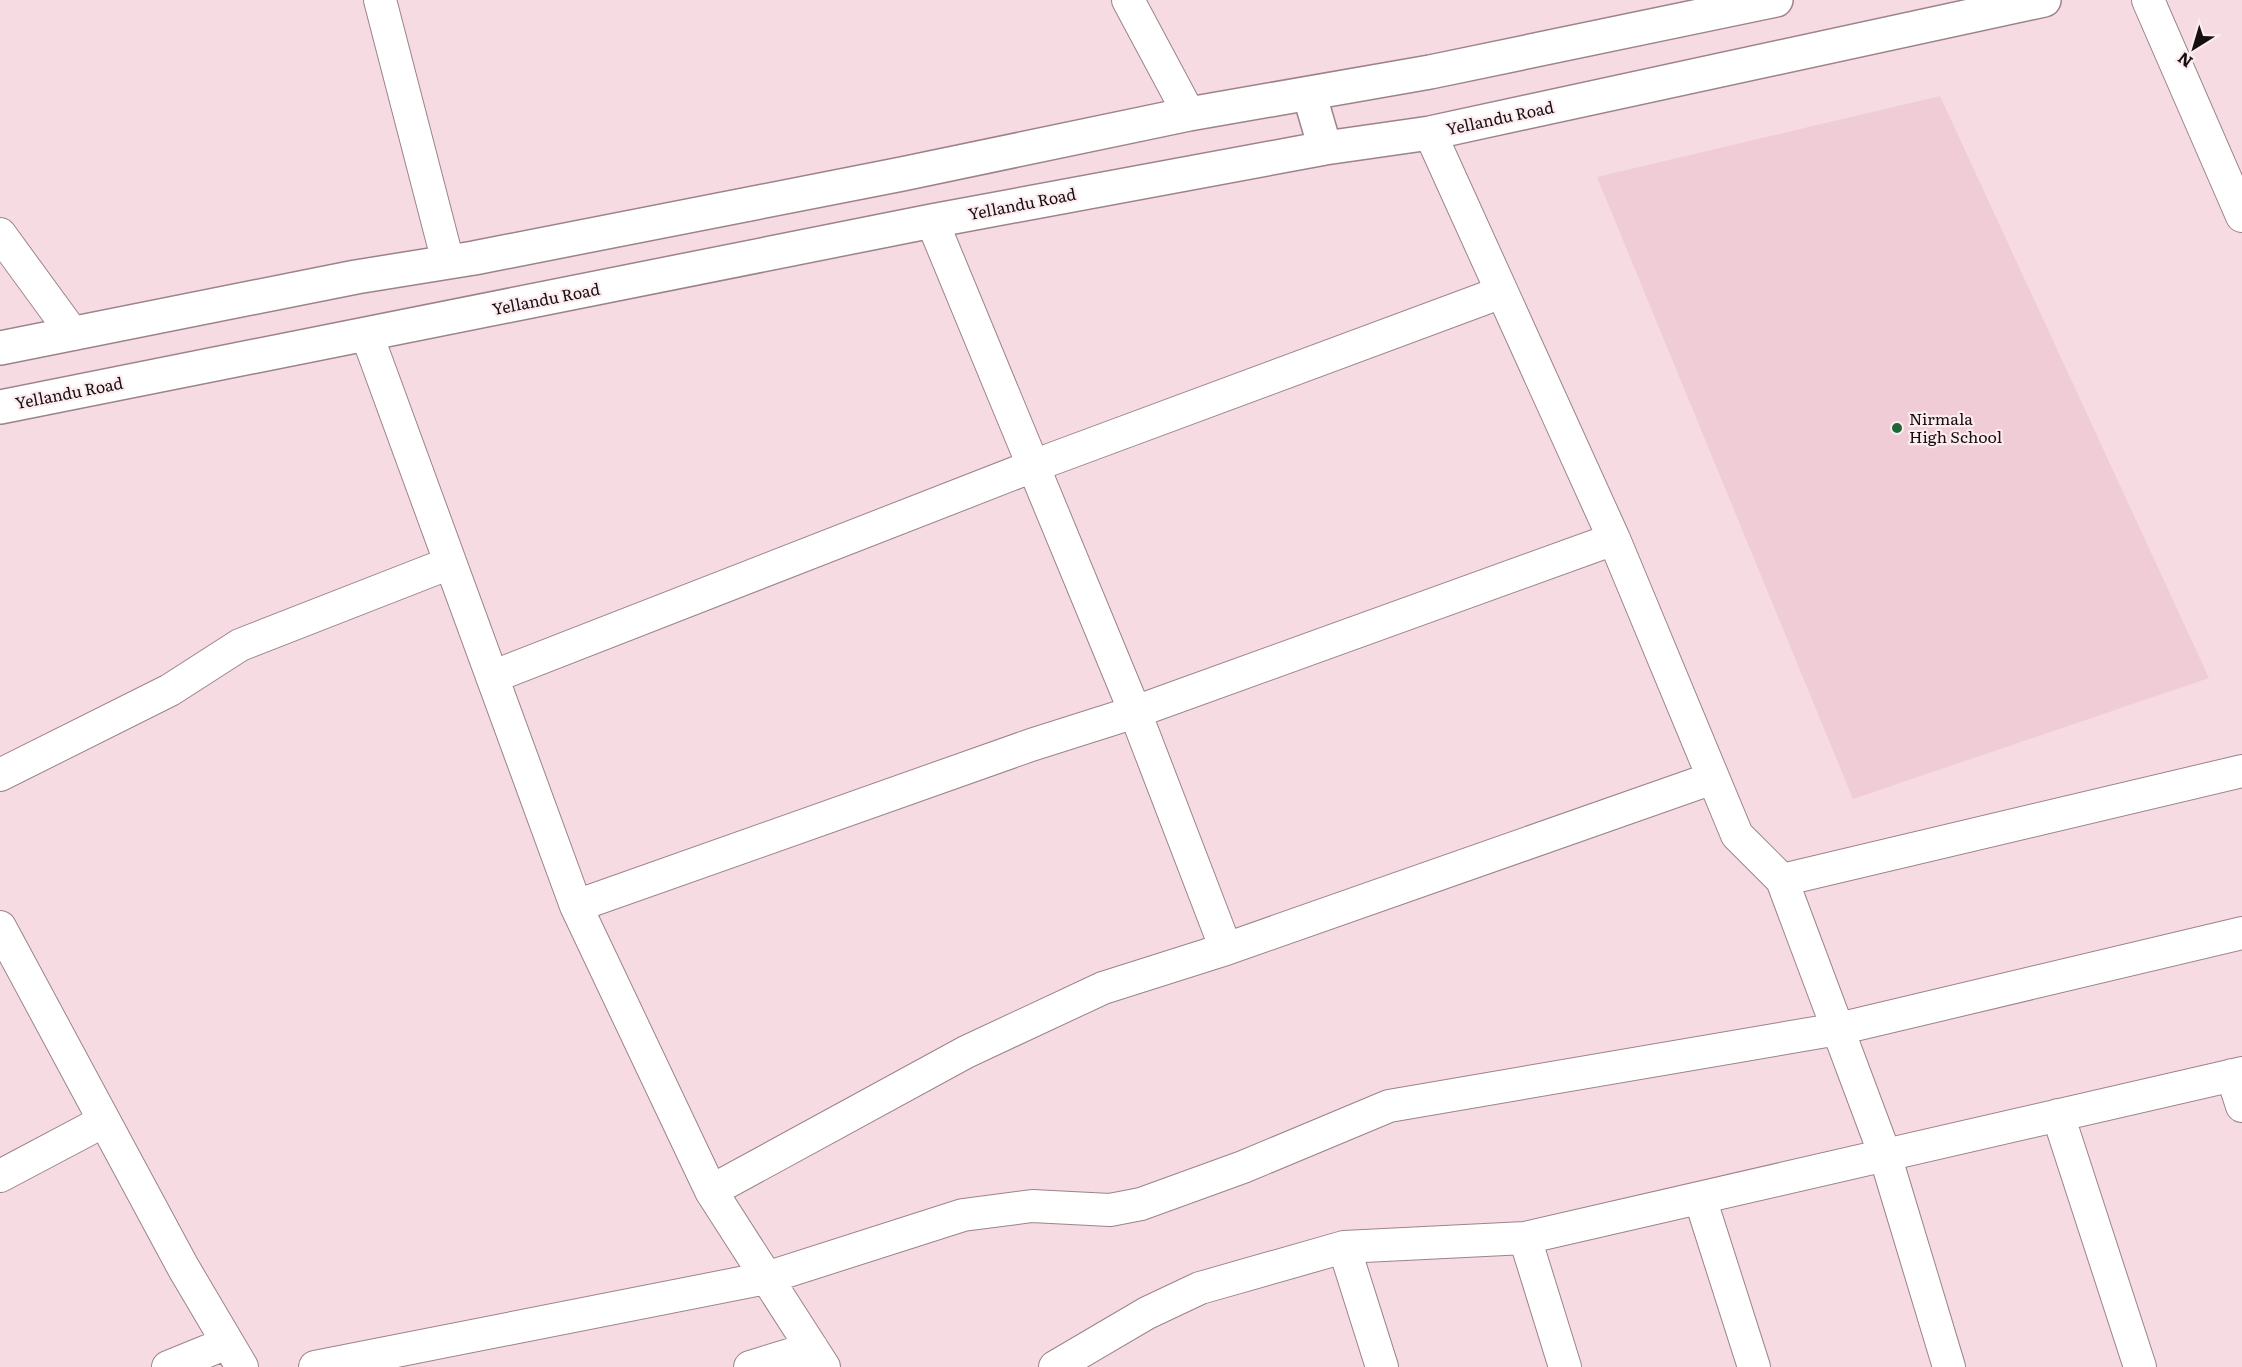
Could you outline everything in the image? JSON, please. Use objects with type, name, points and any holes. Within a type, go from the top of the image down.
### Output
[{"type":"main road","points":[[0,348],[356,277],[448,262],[902,174],[1189,114],[1431,72],[1776,0]]},
{"type":"main road","name":"Yellandu Road","points":[[0,407],[932,221],[1325,148],[1430,133],[2044,0]]},
{"type":"main road","points":[[1309,93],[1325,148]]},
{"type":"street","points":[[380,0],[448,262]]},
{"type":"street","points":[[1128,0],[1189,114]]},
{"type":"street","points":[[2148,0],[2242,216]]},
{"type":"street","points":[[1430,133],[1614,539],[1737,834],[1782,880],[1885,1155],[1949,1367]]},
{"type":"street","points":[[932,221],[1134,712],[1226,949]]},
{"type":"street","points":[[0,234],[73,334]]},
{"type":"street","points":[[492,677],[1033,466],[1502,292]]},
{"type":"street","points":[[367,335],[576,906],[711,1191],[818,1357],[750,1367]]},
{"type":"street","points":[[576,906],[1031,745],[1134,712],[1614,539]]},
{"type":"street","points":[[0,775],[170,690],[240,645],[450,563]]},
{"type":"street","points":[[1782,880],[2242,771]]},
{"type":"street","points":[[711,1191],[966,1052],[1103,988],[1226,949],[1713,778]]},
{"type":"street","points":[[0,927],[183,1268],[235,1355],[168,1367]]},
{"type":"street","points":[[315,1367],[766,1278],[963,1215],[1032,1206],[1110,1210],[1141,1204],[1243,1167],[1389,1106],[1838,1029],[2242,933]]},
{"type":"street","points":[[1055,1367],[1147,1313],[1200,1288],[1344,1247],[1525,1238],[2237,1074],[2242,1106]]},
{"type":"street","points":[[2058,1115],[2140,1367]]},
{"type":"street","points":[[0,1176],[104,1122]]},
{"type":"street","points":[[1700,1198],[1754,1367]]},
{"type":"street","points":[[1525,1238],[1565,1367]]},
{"type":"street","points":[[1344,1247],[1382,1367]]},
{"type":"shaded area","name":"Nirmala High School","points":[[1940,96],[2209,678],[1853,799],[1597,177]]},
{"type":"place","name":"Nirmala High School","points":[[1897,428]]}]
